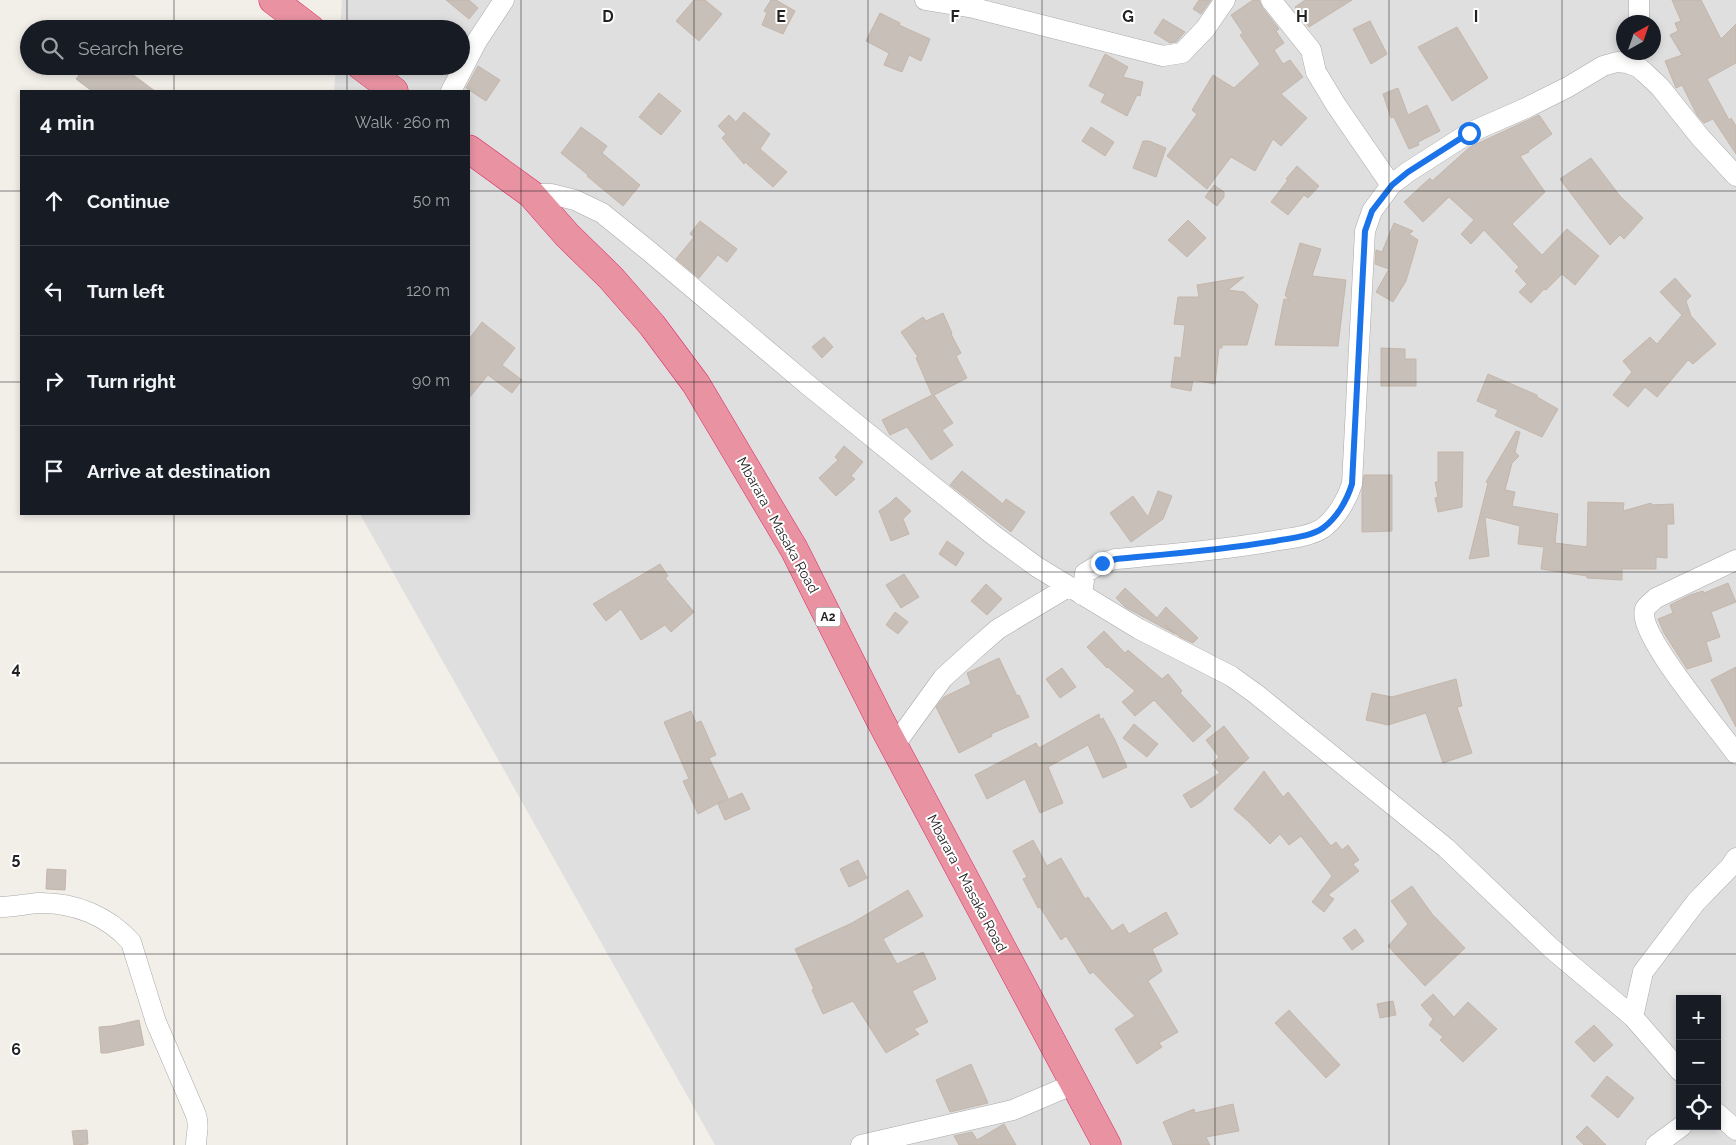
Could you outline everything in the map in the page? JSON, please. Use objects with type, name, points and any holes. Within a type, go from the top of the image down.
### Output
[{"type":"highway","points":[[273,0],[300,20]]},
{"type":"highway","points":[[373,75],[393,90]]},
{"type":"highway","name":"Mbarara - Masaka Road","points":[[470,150],[532,194],[567,235],[611,278],[652,326],[696,384],[794,549],[894,746],[1107,1145]]},
{"type":"street","points":[[470,54],[504,0]]},
{"type":"street","points":[[925,0],[974,8],[1163,56],[1182,53],[1205,29],[1226,0]]},
{"type":"street","points":[[1271,0],[1311,50],[1316,72],[1392,185]]},
{"type":"street","points":[[1639,0],[1639,15]]},
{"type":"street","points":[[894,746],[944,678],[975,649],[998,629],[1075,591],[1085,573],[1102,563],[1116,559],[1238,548],[1313,533],[1322,528],[1336,514],[1349,494],[1352,484],[1365,231],[1372,211],[1392,185],[1408,172],[1469,133],[1568,87],[1603,66],[1622,60]]},
{"type":"street","points":[[1631,60],[1660,88],[1700,137],[1736,176]]},
{"type":"street","points":[[452,90],[459,75]]},
{"type":"street","points":[[532,194],[551,194],[575,200],[602,213],[808,385],[976,522],[1037,568],[1139,629],[1231,676],[1263,699],[1446,848],[1551,948],[1632,1017],[1676,1066]]},
{"type":"street","points":[[1736,560],[1656,598],[1646,608],[1645,616],[1656,644],[1688,692],[1736,754]]},
{"type":"street","points":[[1632,1017],[1643,972],[1696,902],[1730,867],[1736,858]]},
{"type":"street","points":[[0,906],[38,903],[78,908],[99,916],[124,934],[131,942],[156,1022],[199,1124],[196,1145]]},
{"type":"street","points":[[861,1145],[1012,1110],[1074,1084]]},
{"type":"street","points":[[1721,1117],[1736,1130]]},
{"type":"street","points":[[1656,1145],[1677,1130]]},
{"type":"shaded area","points":[[342,0],[1736,0],[1736,1145],[715,1145],[361,515],[470,515],[470,90],[334,90],[335,75],[470,75],[470,20],[341,20]]},
{"type":"building","points":[[446,0],[469,0],[478,8],[469,19]]},
{"type":"building","points":[[694,0],[705,0],[722,14],[699,41],[676,21]]},
{"type":"building","points":[[771,0],[776,0],[795,11],[783,34],[762,25],[767,13],[764,11]]},
{"type":"building","points":[[1199,0],[1211,0],[1201,14],[1193,9]]},
{"type":"building","points":[[1253,0],[1259,0],[1262,7],[1279,29],[1276,31],[1284,43],[1274,50],[1283,64],[1290,60],[1303,77],[1281,94],[1307,118],[1281,146],[1273,139],[1255,171],[1231,157],[1207,189],[1167,156],[1197,114],[1192,110],[1213,75],[1234,88],[1260,64],[1240,35],[1243,33],[1231,15]]},
{"type":"building","points":[[1305,0],[1352,0],[1309,27],[1295,7]]},
{"type":"building","points":[[1672,0],[1701,0],[1721,39],[1736,24],[1736,63],[1707,79],[1729,120],[1731,118],[1736,126],[1736,154],[1713,119],[1704,123],[1697,115],[1682,85],[1676,88],[1665,61],[1682,55],[1670,35],[1678,31],[1675,23],[1681,21]]},
{"type":"building","points":[[880,13],[900,23],[899,25],[930,39],[921,61],[909,55],[902,72],[884,65],[889,53],[866,41]]},
{"type":"building","points":[[1163,19],[1185,32],[1176,42],[1170,43],[1154,33]]},
{"type":"building","points":[[1370,21],[1387,54],[1371,64],[1353,29]]},
{"type":"building","points":[[1457,27],[1488,78],[1452,101],[1418,47]]},
{"type":"building","points":[[1105,54],[1128,67],[1123,77],[1143,82],[1140,96],[1137,95],[1127,116],[1101,102],[1105,94],[1089,86]]},
{"type":"building","points":[[478,66],[500,80],[486,101],[466,88]]},
{"type":"building","points":[[79,75],[133,75],[154,90],[91,90],[76,79]]},
{"type":"building","points":[[1398,88],[1408,115],[1427,105],[1440,131],[1418,142],[1419,145],[1409,149],[1394,117],[1391,118],[1383,94]]},
{"type":"building","points":[[659,93],[681,111],[661,135],[639,117]]},
{"type":"building","points":[[744,112],[770,134],[760,149],[787,172],[773,187],[745,162],[744,164],[722,138],[726,134],[718,126],[729,115],[736,122]]},
{"type":"building","points":[[1539,115],[1552,134],[1529,152],[1520,156],[1545,192],[1512,224],[1542,255],[1567,229],[1599,256],[1575,285],[1562,274],[1531,303],[1519,292],[1527,284],[1515,271],[1519,267],[1484,230],[1471,244],[1461,234],[1474,220],[1449,197],[1423,222],[1404,202],[1430,178],[1432,181],[1470,147]]},
{"type":"building","points":[[581,127],[607,146],[602,153],[640,185],[623,206],[561,153]]},
{"type":"building","points":[[1091,127],[1114,142],[1105,156],[1082,141]]},
{"type":"building","points":[[1143,141],[1149,141],[1166,148],[1156,177],[1133,168]]},
{"type":"building","points":[[1591,158],[1620,196],[1643,218],[1624,239],[1620,235],[1610,245],[1560,179]]},
{"type":"building","points":[[1297,166],[1319,186],[1308,198],[1304,195],[1288,215],[1271,202]]},
{"type":"building","points":[[1214,185],[1224,192],[1224,197],[1217,206],[1205,197]]},
{"type":"building","points":[[1188,220],[1206,238],[1187,257],[1168,240]]},
{"type":"building","points":[[700,221],[737,249],[727,262],[718,255],[699,278],[676,259],[694,237],[690,234]]},
{"type":"building","points":[[1394,223],[1413,231],[1409,234],[1418,240],[1406,281],[1393,302],[1376,292],[1389,269],[1375,264],[1376,250],[1382,252]]},
{"type":"building","points":[[1300,243],[1321,249],[1312,276],[1346,280],[1338,346],[1275,345],[1284,299],[1289,300],[1285,295]]},
{"type":"building","points":[[1244,277],[1228,290],[1244,292],[1258,305],[1247,345],[1222,345],[1222,348],[1219,348],[1215,384],[1193,380],[1191,391],[1171,387],[1175,357],[1181,358],[1185,325],[1174,324],[1178,297],[1199,297],[1197,285]]},
{"type":"building","points":[[1675,278],[1691,296],[1686,301],[1691,316],[1716,344],[1693,364],[1688,360],[1657,397],[1645,387],[1628,407],[1613,395],[1632,372],[1623,361],[1650,337],[1657,344],[1682,315],[1660,292]]},
{"type":"building","points":[[943,313],[961,353],[956,356],[967,378],[934,395],[953,423],[942,430],[953,445],[931,460],[907,427],[890,435],[882,420],[932,395],[916,358],[918,357],[901,332],[923,317],[926,321]]},
{"type":"building","points":[[482,322],[515,348],[502,365],[522,380],[512,393],[488,375],[470,397],[470,338]]},
{"type":"building","points":[[824,337],[833,347],[822,358],[812,347]]},
{"type":"building","points":[[1381,348],[1405,349],[1405,359],[1416,359],[1416,386],[1381,386]]},
{"type":"building","points":[[1488,374],[1537,395],[1537,397],[1558,409],[1542,437],[1495,416],[1498,410],[1477,401]]},
{"type":"building","points":[[1516,431],[1520,432],[1515,452],[1519,456],[1512,463],[1505,490],[1515,492],[1512,506],[1558,514],[1555,543],[1587,547],[1588,502],[1624,503],[1623,511],[1651,503],[1652,505],[1673,504],[1674,524],[1667,524],[1667,558],[1656,557],[1656,569],[1622,569],[1622,580],[1587,578],[1587,576],[1541,569],[1544,547],[1518,544],[1520,526],[1485,517],[1489,556],[1469,559],[1488,483],[1486,482]]},
{"type":"building","points":[[844,446],[863,462],[851,476],[855,479],[836,496],[819,478],[838,460],[835,457]]},
{"type":"building","points":[[1438,452],[1463,452],[1462,507],[1438,512],[1435,498],[1438,497],[1435,482],[1438,482]]},
{"type":"building","points":[[962,471],[1003,504],[1006,499],[1025,512],[1011,532],[950,485]]},
{"type":"building","points":[[1364,475],[1392,475],[1392,531],[1362,532]]},
{"type":"building","points":[[1158,491],[1172,496],[1163,519],[1131,542],[1110,513],[1133,496],[1148,517]]},
{"type":"building","points":[[896,497],[911,511],[903,519],[909,534],[891,541],[879,511]]},
{"type":"building","points":[[947,541],[964,553],[956,566],[939,554]]},
{"type":"building","points":[[660,564],[668,576],[665,578],[694,612],[671,632],[665,625],[641,640],[621,609],[606,621],[593,604]]},
{"type":"building","points":[[904,574],[919,597],[901,608],[886,585]]},
{"type":"building","points":[[1728,583],[1736,602],[1711,612],[1720,637],[1706,642],[1712,661],[1687,669],[1664,633],[1658,619],[1673,613],[1670,605],[1690,595],[1703,591],[1704,593]]},
{"type":"building","points":[[986,584],[1002,599],[987,615],[971,601]]},
{"type":"building","points":[[1125,588],[1157,618],[1166,607],[1198,638],[1193,643],[1180,637],[1165,625],[1175,634],[1125,607],[1116,598]]},
{"type":"building","points":[[895,612],[908,622],[898,634],[886,625]]},
{"type":"building","points":[[1104,631],[1125,653],[1128,650],[1162,679],[1168,674],[1182,691],[1180,693],[1211,726],[1193,742],[1154,700],[1135,716],[1122,702],[1135,691],[1107,668],[1087,647]]},
{"type":"building","points":[[999,658],[1029,717],[991,734],[992,736],[959,753],[936,707],[944,697],[971,684],[967,673]]},
{"type":"building","points":[[1736,667],[1736,727],[1711,680]]},
{"type":"building","points":[[1062,668],[1076,687],[1060,698],[1046,679]]},
{"type":"building","points":[[1456,679],[1462,706],[1457,707],[1472,753],[1443,763],[1426,713],[1388,725],[1366,720],[1372,693],[1392,697]]},
{"type":"building","points":[[691,711],[696,723],[701,721],[716,755],[709,758],[728,798],[698,814],[683,781],[689,779],[664,722]]},
{"type":"building","points":[[1099,714],[1100,720],[1103,718],[1115,740],[1127,767],[1103,778],[1088,745],[1048,767],[1063,803],[1040,813],[1025,779],[987,799],[975,775],[1036,743],[1039,748]]},
{"type":"building","points":[[1134,724],[1158,744],[1147,757],[1123,738]]},
{"type":"building","points":[[1224,726],[1249,758],[1202,801],[1191,808],[1183,795],[1220,773],[1212,764],[1219,757],[1206,740]]},
{"type":"building","points":[[1264,771],[1283,797],[1288,792],[1331,846],[1336,842],[1342,850],[1348,845],[1359,860],[1353,864],[1359,871],[1328,895],[1334,899],[1324,912],[1312,902],[1332,876],[1301,836],[1289,845],[1280,834],[1270,844],[1234,809]]},
{"type":"building","points":[[742,793],[750,809],[725,820],[718,804]]},
{"type":"building","points":[[1033,840],[1047,866],[1061,858],[1085,899],[1088,897],[1112,931],[1123,924],[1129,934],[1166,912],[1178,934],[1152,949],[1162,971],[1148,981],[1178,1032],[1159,1043],[1162,1047],[1137,1064],[1115,1029],[1135,1016],[1093,972],[1090,974],[1066,936],[1061,940],[1040,907],[1038,908],[1023,879],[1027,877],[1013,851]]},
{"type":"building","points":[[858,860],[867,878],[849,887],[840,869]]},
{"type":"building","points":[[47,869],[66,870],[65,890],[46,889]]},
{"type":"building","points":[[1412,886],[1432,914],[1465,948],[1425,986],[1388,946],[1408,924],[1391,901]]},
{"type":"building","points":[[908,890],[923,916],[883,939],[897,964],[923,952],[936,979],[912,991],[928,1022],[914,1029],[919,1034],[886,1053],[853,1001],[823,1014],[812,990],[814,989],[795,949],[852,923]]},
{"type":"building","points":[[1355,929],[1364,941],[1352,950],[1343,938]]},
{"type":"building","points":[[1433,994],[1454,1017],[1468,1002],[1497,1029],[1463,1062],[1440,1040],[1443,1037],[1429,1025],[1433,1019],[1421,1005]]},
{"type":"building","points":[[1393,1001],[1396,1015],[1380,1018],[1377,1004]]},
{"type":"building","points":[[1289,1010],[1340,1065],[1326,1078],[1275,1023]]},
{"type":"building","points":[[139,1020],[144,1045],[101,1053],[99,1027]]},
{"type":"building","points":[[1594,1025],[1613,1045],[1594,1062],[1575,1042]]},
{"type":"building","points":[[971,1064],[988,1103],[950,1112],[936,1080]]},
{"type":"building","points":[[1607,1076],[1634,1098],[1618,1118],[1591,1096]]},
{"type":"building","points":[[1233,1104],[1239,1131],[1206,1137],[1210,1145],[1173,1145],[1163,1122],[1194,1109],[1195,1113]]},
{"type":"building","points":[[1004,1124],[1016,1145],[959,1145],[954,1136],[972,1132],[977,1140]]},
{"type":"building","points":[[1587,1126],[1606,1145],[1584,1145],[1576,1137]]},
{"type":"building","points":[[87,1130],[88,1144],[74,1145],[72,1131]]},
{"type":"route","points":[[1102,563],[1116,559],[1238,548],[1313,533],[1329,523],[1349,494],[1352,484],[1365,231],[1372,211],[1392,185],[1408,172],[1469,133]]}]
